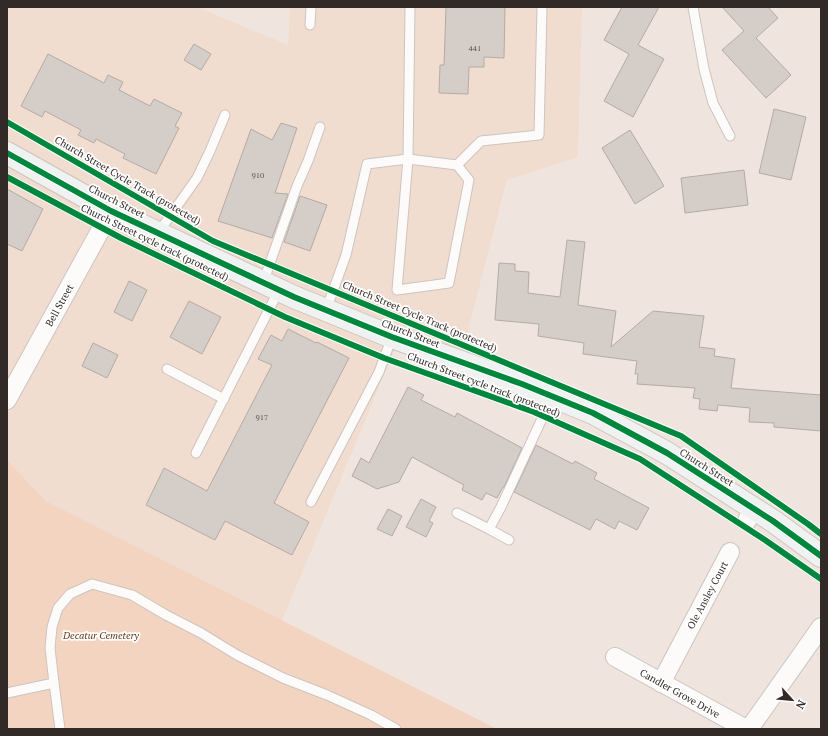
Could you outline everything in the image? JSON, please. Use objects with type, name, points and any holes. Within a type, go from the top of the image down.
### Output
[{"type":"main road","name":"Church Street","points":[[7,153],[111,211],[271,286],[392,337],[522,384],[593,413],[667,453],[750,515],[821,556]]},
{"type":"street","name":"Bell Street","points":[[7,400],[111,211]]},
{"type":"street","name":"Ole Ansley Court","points":[[661,683],[730,552]]},
{"type":"street","points":[[749,729],[821,627]]},
{"type":"street","name":"Candler Grove Drive","points":[[614,657],[746,729]]},
{"type":"lane","points":[[310,25],[311,7]]},
{"type":"lane","points":[[326,310],[346,255],[367,164],[408,159],[457,165],[469,180],[449,283],[397,290],[408,159],[410,7]]},
{"type":"lane","points":[[457,165],[480,141],[539,135],[542,7]]},
{"type":"lane","points":[[693,7],[704,69],[714,103],[730,136]]},
{"type":"lane","points":[[158,233],[197,178],[225,115]]},
{"type":"lane","points":[[196,453],[224,399],[271,286],[297,186],[320,127]]},
{"type":"lane","points":[[311,502],[379,372],[392,337]]},
{"type":"lane","points":[[167,368],[224,399]]},
{"type":"lane","points":[[489,529],[552,397]]},
{"type":"lane","points":[[456,513],[509,540]]},
{"type":"lane","points":[[60,729],[50,648],[52,627],[58,608],[70,594],[92,584],[132,595],[201,633],[237,655],[283,678],[327,695],[371,715],[396,729]]},
{"type":"lane","points":[[7,693],[54,683]]},
{"type":"shaded area","points":[[7,7],[197,7],[288,45],[290,7],[582,7],[578,157],[507,180],[459,365],[396,346],[282,621],[46,501],[7,460]]},
{"type":"green space","name":"Decatur Cemetery","points":[[7,460],[46,501],[497,729],[7,729]]},
{"type":"building","points":[[446,7],[505,7],[504,58],[484,57],[484,67],[469,67],[468,94],[439,93],[440,65],[444,65]]},
{"type":"building","points":[[622,7],[659,7],[638,45],[664,59],[633,117],[604,101],[629,54],[604,40]]},
{"type":"building","points":[[722,7],[768,7],[778,18],[756,38],[791,75],[766,98],[722,50],[744,31]]},
{"type":"building","points":[[194,44],[211,54],[201,70],[184,60]]},
{"type":"building","points":[[48,54],[104,83],[108,75],[123,82],[119,90],[150,106],[154,99],[182,113],[175,126],[179,128],[156,174],[123,158],[125,154],[96,139],[94,143],[78,135],[81,130],[45,111],[42,117],[21,106]]},
{"type":"building","points":[[774,109],[806,117],[791,180],[759,173]]},
{"type":"building","points":[[281,123],[297,128],[275,193],[288,194],[272,238],[218,221],[251,129],[272,140]]},
{"type":"building","points":[[630,130],[664,186],[635,204],[602,148]]},
{"type":"building","points":[[744,170],[748,205],[685,213],[681,178]]},
{"type":"building","points":[[7,189],[43,209],[22,251],[7,244]]},
{"type":"building","points":[[300,196],[327,205],[310,251],[284,242]]},
{"type":"building","points":[[567,240],[585,242],[578,305],[616,311],[611,347],[653,311],[704,316],[699,347],[715,349],[714,356],[735,359],[731,388],[821,395],[821,431],[774,427],[774,423],[749,422],[750,408],[718,405],[717,411],[699,409],[700,399],[693,398],[695,388],[637,384],[638,374],[635,374],[637,361],[583,354],[584,343],[538,336],[539,324],[495,320],[499,263],[515,264],[515,271],[529,272],[528,293],[560,297]]},
{"type":"building","points":[[129,281],[147,290],[132,321],[114,312]]},
{"type":"building","points":[[189,301],[221,317],[202,354],[170,337]]},
{"type":"building","points":[[288,329],[349,358],[274,503],[309,522],[292,555],[225,521],[215,540],[146,505],[164,468],[207,491],[272,365],[258,359],[271,335],[282,341]]},
{"type":"building","points":[[93,343],[118,355],[107,378],[82,366]]},
{"type":"building","points":[[408,387],[424,395],[421,400],[455,417],[457,413],[522,448],[504,487],[497,498],[486,493],[482,500],[462,490],[464,485],[412,457],[399,482],[377,489],[352,476],[361,458],[369,463]]},
{"type":"building","points":[[536,445],[573,464],[575,461],[597,473],[594,479],[649,508],[637,530],[619,521],[615,529],[596,519],[590,530],[514,492]]},
{"type":"building","points":[[421,499],[436,507],[429,521],[433,523],[426,537],[406,527]]},
{"type":"building","points":[[388,509],[402,516],[392,536],[377,529]]},
{"type":"cycle path","name":"Church Street Cycle Track (protected)","points":[[7,122],[213,241],[681,436],[821,534]]},
{"type":"cycle path","name":"Church Street cycle track (protected)","points":[[7,153],[111,211],[294,297],[392,337],[522,384],[593,413],[667,453],[773,521],[821,556]]},
{"type":"cycle path","name":"Church Street cycle track (protected)","points":[[7,177],[121,238],[285,317],[384,358],[534,412],[640,459],[765,540],[821,579]]}]
